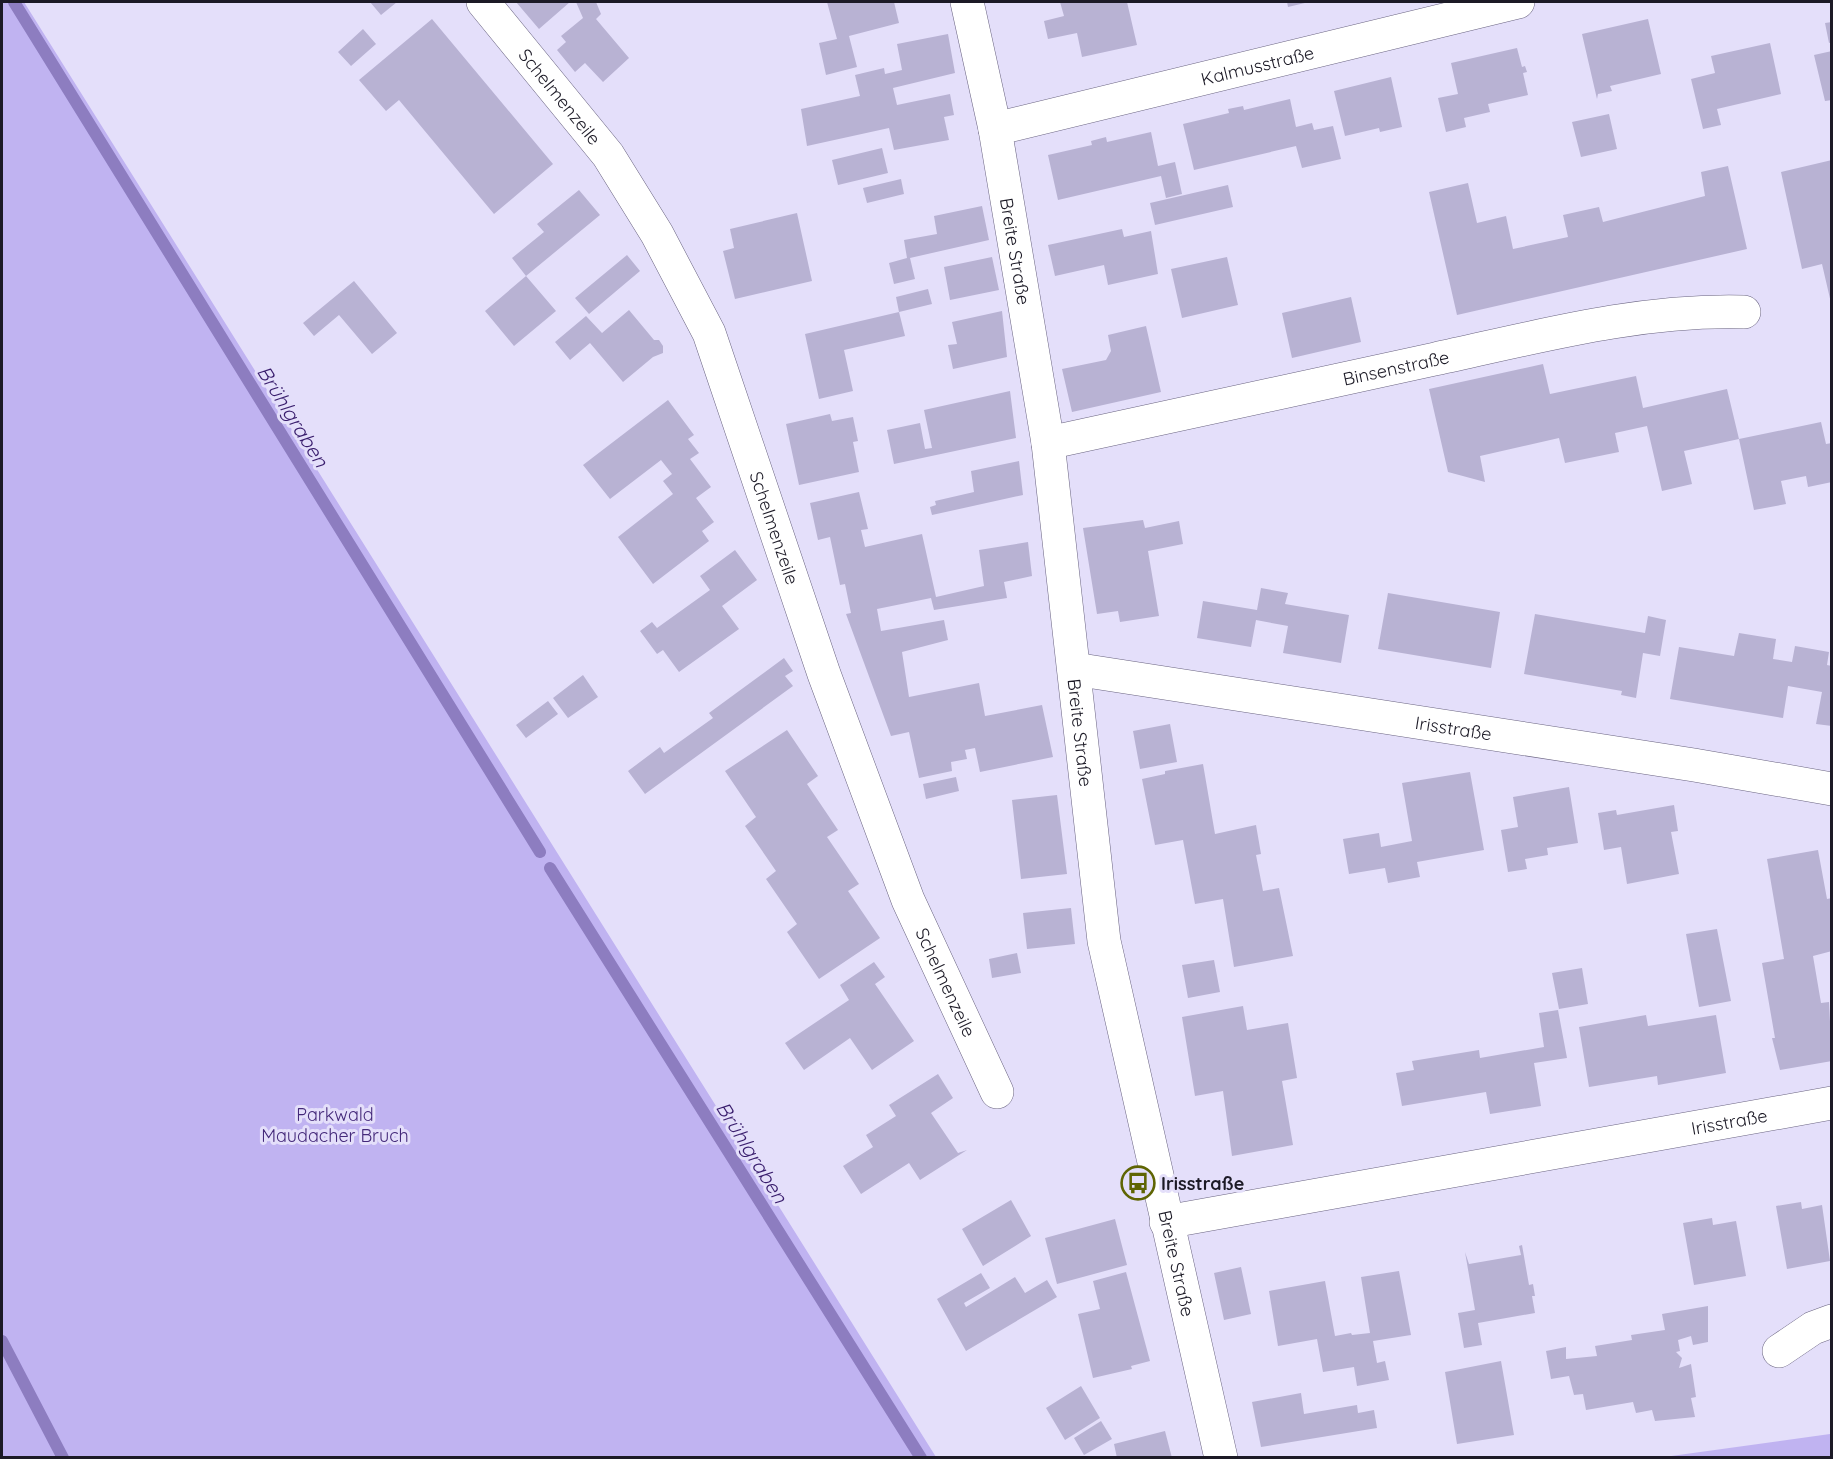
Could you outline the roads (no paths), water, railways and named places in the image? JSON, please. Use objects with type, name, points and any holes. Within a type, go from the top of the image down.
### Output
[{"type":"street","name":"Schelmenzeile","points":[[483,2],[608,154],[657,234],[709,333],[824,674],[908,900],[997,1092]]},
{"type":"street","name":"Breite Straße","points":[[967,2],[995,129],[1048,443],[1104,940],[1221,1458]]},
{"type":"street","name":"Kalmusstraße","points":[[995,129],[1419,13],[1518,2]]},
{"type":"street","name":"Binsenstraße","points":[[1048,443],[1559,332],[1659,314],[1701,310],[1744,312]]},
{"type":"street","name":"Irisstraße","points":[[1074,669],[1682,763],[1832,789]]},
{"type":"street","name":"Irisstraße","points":[[1166,1222],[1832,1103]]},
{"type":"street","points":[[1779,1351],[1813,1329],[1832,1321]]},
{"type":"waterway","name":"Brühlgraben","points":[[14,2],[540,852]]},
{"type":"waterway","name":"Brühlgraben","points":[[550,868],[921,1458]]},
{"type":"waterway","points":[[2,1341],[63,1458]]},
{"type":"place","name":"Irisstraße","points":[[1138,1183]]},
{"type":"park label","name":"Parkwald Maudacher Bruch","points":[[335,1124]]}]
